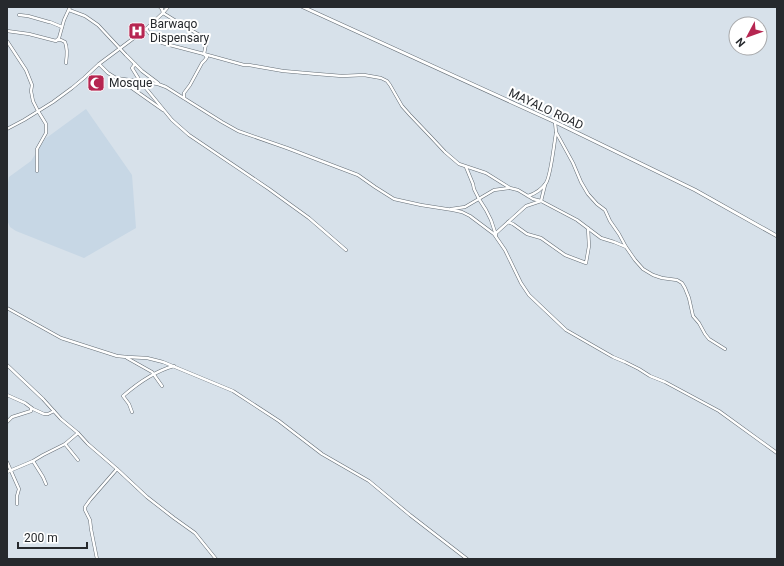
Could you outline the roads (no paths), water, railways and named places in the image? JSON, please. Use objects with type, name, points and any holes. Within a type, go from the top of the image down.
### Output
[{"type":"street","points":[[160,7],[163,13],[207,39],[204,54],[207,57],[184,93],[184,98]]},
{"type":"street","points":[[7,129],[38,112],[72,88],[99,64],[146,29],[168,7]]},
{"type":"street","name":"MAYALO ROAD","points":[[303,7],[555,122],[695,190],[777,236]]},
{"type":"street","points":[[57,40],[69,8],[98,25],[142,71],[158,84]]},
{"type":"street","points":[[19,15],[50,22],[62,27]]},
{"type":"street","points":[[146,29],[154,39],[162,43],[244,65],[283,71],[342,76],[364,75],[381,78],[387,81],[402,106],[422,129],[459,164],[486,173],[510,188],[518,190],[533,199],[541,201],[577,220],[601,238],[626,248]]},
{"type":"street","points":[[7,31],[29,34],[56,41],[61,40],[65,42],[67,53],[66,63]]},
{"type":"street","points":[[7,41],[26,70],[32,85],[31,91],[33,101],[46,124],[46,132],[37,149],[37,171]]},
{"type":"street","points":[[99,64],[108,73],[119,79],[164,111]]},
{"type":"street","points":[[135,64],[132,68],[140,81],[172,120],[189,135],[309,218],[346,250]]},
{"type":"street","points":[[119,79],[158,84],[166,87],[238,131],[358,175],[394,199],[462,212],[470,216],[497,238]]},
{"type":"street","points":[[541,201],[545,184],[549,177],[556,132],[555,122]]},
{"type":"street","points":[[556,132],[588,194],[605,210],[626,248],[635,260],[643,269],[657,277],[677,280],[682,283],[689,298],[693,316],[709,339],[725,349]]},
{"type":"street","points":[[466,166],[478,199],[486,210],[495,234],[505,250],[521,283],[529,295],[566,330],[613,357],[665,382],[719,411],[777,453]]},
{"type":"street","points":[[528,196],[533,194],[545,184]]},
{"type":"street","points":[[445,209],[465,207],[494,190],[510,188]]},
{"type":"street","points":[[495,234],[526,206],[541,201]]},
{"type":"street","points":[[508,222],[527,234],[541,238],[565,255],[586,263],[589,246],[588,228]]},
{"type":"street","points":[[7,308],[61,338],[117,356],[156,359],[227,388],[322,454],[369,481],[467,559]]},
{"type":"street","points":[[126,357],[152,372],[162,386]]},
{"type":"street","points":[[7,365],[88,444],[147,497],[200,538],[216,559]]},
{"type":"street","points":[[132,412],[129,404],[123,396],[136,385],[154,374],[165,368],[174,366]]},
{"type":"street","points":[[7,395],[44,414],[54,411]]},
{"type":"street","points":[[7,422],[12,417],[31,411],[31,408]]},
{"type":"street","points":[[7,472],[33,461],[65,444],[78,433]]},
{"type":"street","points":[[65,444],[78,460]]},
{"type":"street","points":[[33,461],[37,465],[46,484]]},
{"type":"street","points":[[7,462],[19,489],[17,504]]},
{"type":"street","points":[[97,559],[90,520],[85,507],[117,469]]},
{"type":"place","name":"Barwaqo Dispensary","points":[[137,31]]},
{"type":"place","name":"Mosque","points":[[96,83]]}]
